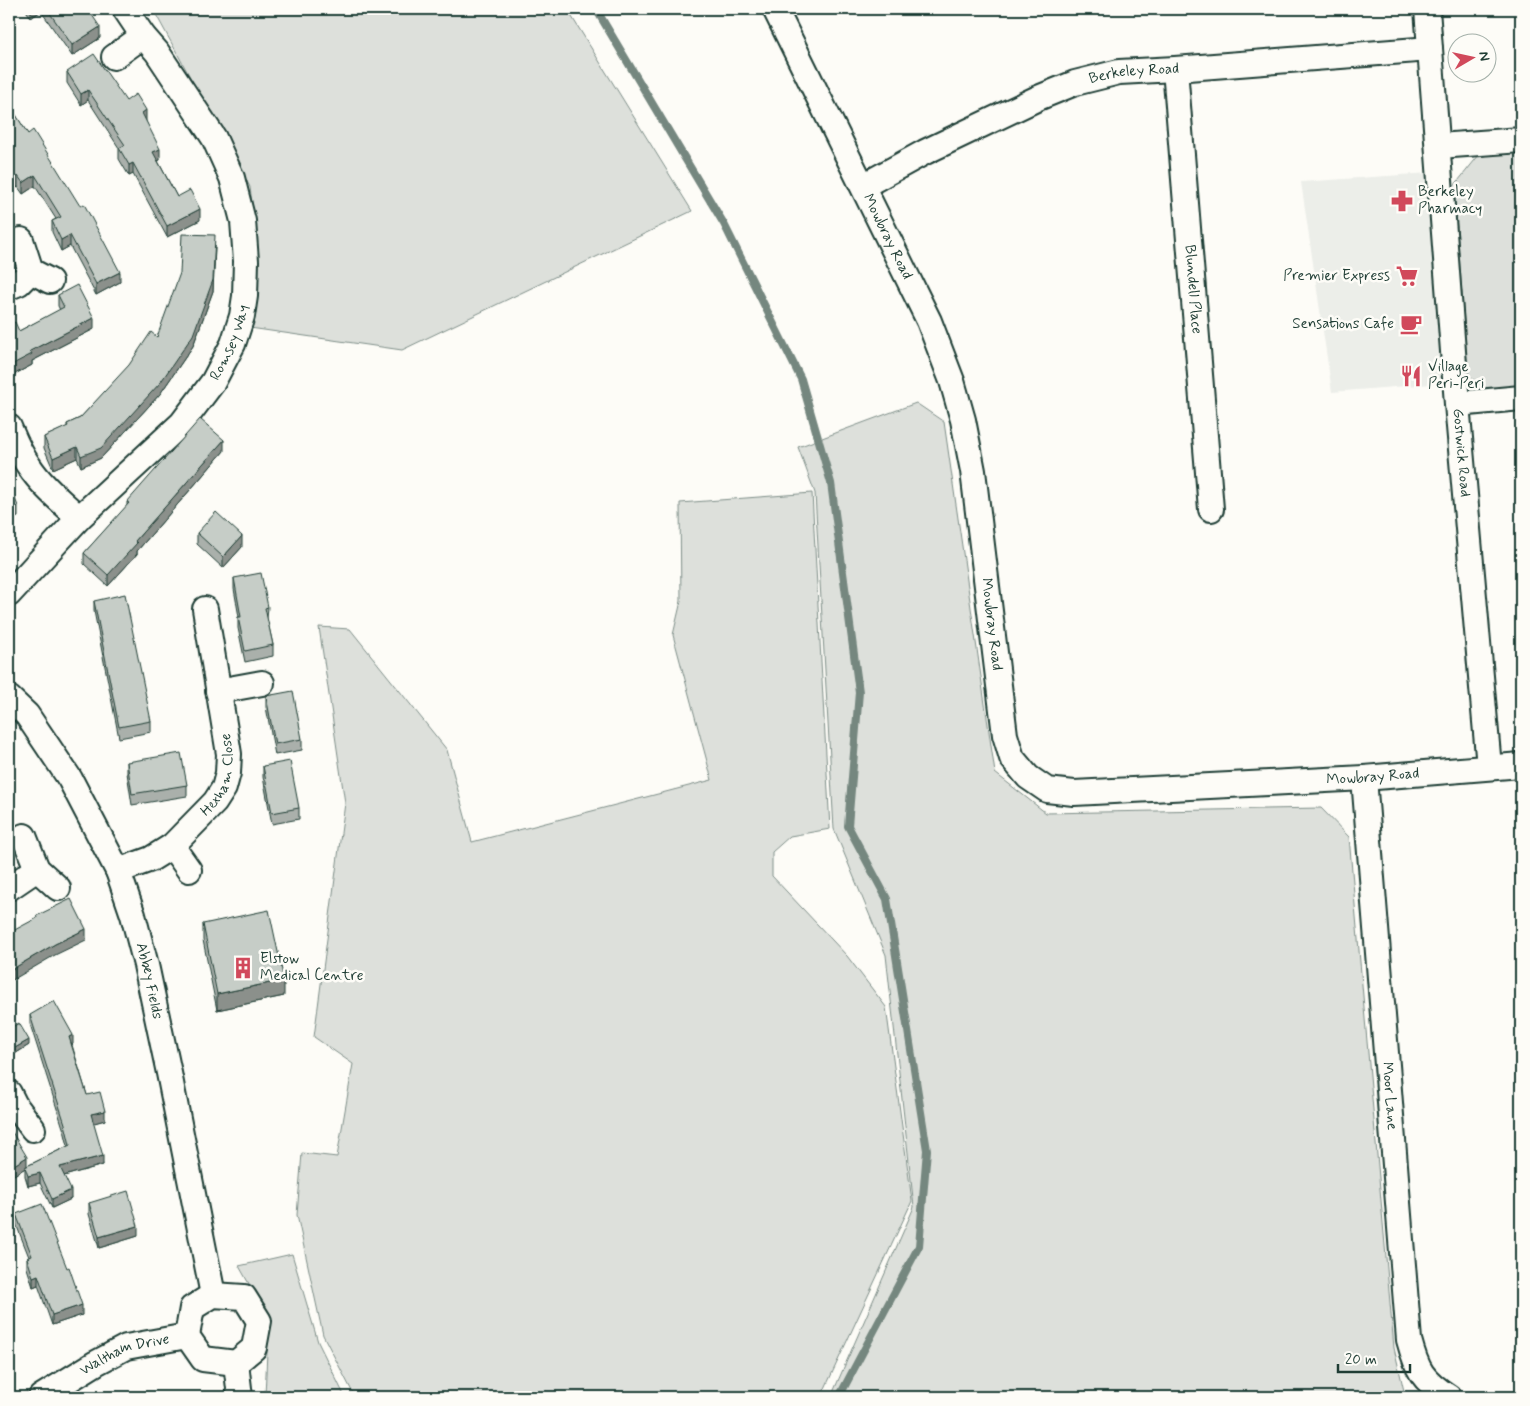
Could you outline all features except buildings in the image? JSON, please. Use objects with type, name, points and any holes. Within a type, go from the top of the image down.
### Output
[{"type":"street","name":"Romsey Way","points":[[9,594],[78,518],[182,423],[213,382],[233,344],[242,316],[245,296],[246,261],[243,221],[232,178],[214,138],[157,52],[143,36],[125,9]]},
{"type":"street","name":"Mowbray Road","points":[[775,9],[930,321],[952,381],[974,471],[1005,735],[1012,758],[1028,776],[1047,790],[1074,793],[1364,778],[1521,765]]},
{"type":"street","name":"Gostwick Road","points":[[1427,9],[1439,146],[1457,404],[1489,767]]},
{"type":"street","points":[[114,57],[143,36]]},
{"type":"street","name":"Berkeley Road","points":[[863,186],[925,152],[1038,98],[1075,83],[1119,72],[1430,49]]},
{"type":"street","name":"Blundell Place","points":[[1175,69],[1212,509]]},
{"type":"street","points":[[1439,146],[1521,140]]},
{"type":"street","points":[[9,287],[40,276],[22,240]]},
{"type":"street","points":[[1457,404],[1521,398]]},
{"type":"street","points":[[9,428],[30,468],[46,487],[78,518]]},
{"type":"street","name":"Hexham Close","points":[[118,871],[151,859],[172,846],[215,802],[224,788],[228,773],[229,754],[204,609]]},
{"type":"street","points":[[218,691],[262,683]]},
{"type":"street","name":"Abbey Fields","points":[[9,698],[28,715],[70,779],[118,871],[133,915],[146,965],[213,1295]]},
{"type":"street","name":"Moor Lane","points":[[1364,778],[1409,1340],[1416,1366],[1436,1394]]},
{"type":"street","points":[[24,836],[37,868],[58,888]]},
{"type":"street","points":[[172,846],[190,870]]},
{"type":"street","points":[[9,888],[37,868]]},
{"type":"street","points":[[11,1103],[33,1129]]},
{"type":"street","points":[[213,1295],[244,1297],[259,1320],[254,1348],[236,1363],[203,1359],[187,1336],[192,1308],[213,1295]]},
{"type":"street","name":"Waltham Drive","points":[[41,1397],[126,1347],[187,1336]]},
{"type":"street","points":[[236,1363],[240,1397]]},
{"type":"shaded area","points":[[153,9],[567,9],[692,211],[402,350],[250,328],[259,258],[250,187]]},
{"type":"shaded area","points":[[1521,150],[1521,392],[1492,395],[1468,375],[1454,186],[1479,155]]},
{"type":"shaded area","points":[[1430,173],[1445,383],[1332,392],[1301,182]]},
{"type":"shaded area","points":[[916,403],[944,422],[995,773],[1046,813],[1321,808],[1349,837],[1394,1348],[1404,1391],[1399,1397],[831,1397],[914,1207],[886,955],[834,829],[815,493],[798,447]]},
{"type":"shaded area","points":[[812,493],[830,829],[790,836],[772,852],[772,876],[847,956],[886,1007],[912,1201],[821,1397],[355,1397],[323,1335],[297,1215],[302,1153],[337,1157],[353,1064],[314,1037],[345,803],[319,627],[350,629],[447,750],[472,842],[712,780],[673,635],[681,601],[680,503]]},
{"type":"shaded area","points":[[292,1254],[318,1342],[345,1397],[265,1397],[268,1328],[257,1298],[239,1266]]},
{"type":"waterway","points":[[596,9],[724,224],[801,379],[831,483],[859,692],[848,826],[887,899],[927,1150],[919,1246],[839,1397]]},
{"type":"place","name":"Berkeley Pharmacy","points":[[1402,201]]},
{"type":"place","name":"Premier Express","points":[[1407,276]]},
{"type":"place","name":"Sensations Cafe","points":[[1411,324]]},
{"type":"place","name":"Village Peri-Peri","points":[[1411,376]]},
{"type":"place","name":"Elstow Medical Centre","points":[[243,968]]}]
